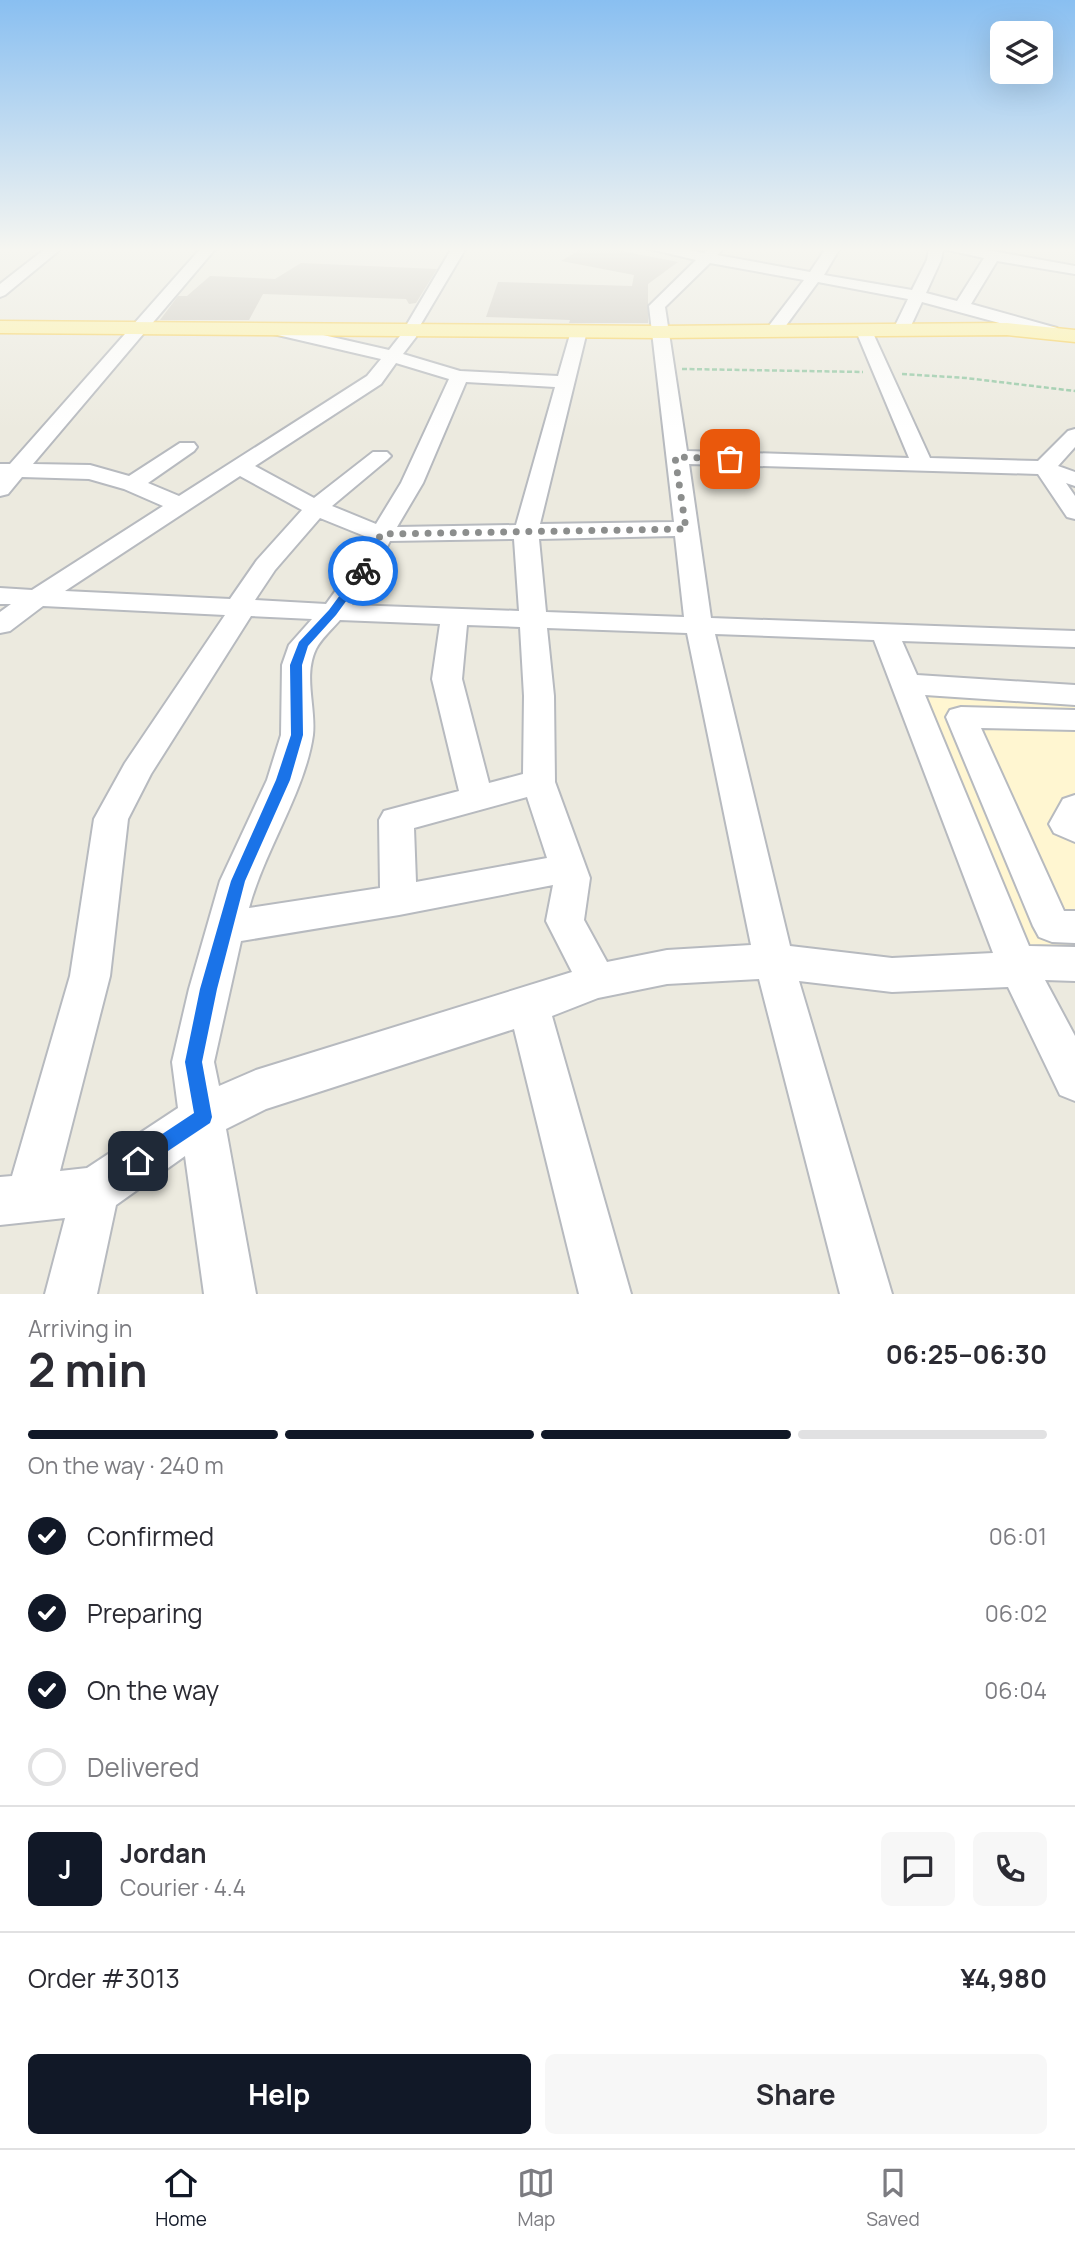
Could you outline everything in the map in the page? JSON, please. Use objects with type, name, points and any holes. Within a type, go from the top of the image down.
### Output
[{"type":"main road","points":[[0,327],[659,332],[1007,329],[1075,336]]},
{"type":"street","points":[[0,489],[8,470],[158,308]]},
{"type":"street","points":[[0,625],[40,596],[374,380],[408,337],[422,308]]},
{"type":"street","points":[[657,308],[699,625],[774,961],[866,1294]]},
{"type":"street","points":[[773,331],[790,308]]},
{"type":"street","points":[[901,330],[911,308]]},
{"type":"street","points":[[970,308],[1051,332]]},
{"type":"street","points":[[275,329],[352,345],[459,376],[565,382]]},
{"type":"street","points":[[579,331],[526,533],[539,696],[539,782],[572,878],[565,920],[597,981]]},
{"type":"street","points":[[864,331],[923,466]]},
{"type":"street","points":[[230,1294],[193,1062],[225,928],[238,881],[283,780],[297,735],[296,665],[303,645],[362,572],[412,483],[459,376]]},
{"type":"street","points":[[1044,468],[1075,435]]},
{"type":"street","points":[[131,484],[187,447]]},
{"type":"street","points":[[380,456],[315,508],[249,587],[241,608],[136,771],[111,819],[90,976],[15,1199],[95,1191],[203,1117],[256,1091],[529,1006],[597,981],[667,967],[774,961],[892,975],[1075,964]]},
{"type":"street","points":[[675,457],[1044,468],[1075,478]]},
{"type":"street","points":[[240,467],[315,508],[381,534],[686,529]]},
{"type":"street","points":[[1044,468],[1075,512]]},
{"type":"street","points":[[8,470],[90,472],[131,484],[180,505]]},
{"type":"street","points":[[0,596],[332,612],[1075,639]]},
{"type":"street","points":[[454,616],[447,680],[477,798]]},
{"type":"street","points":[[885,632],[1018,966],[1075,1080]]},
{"type":"street","points":[[906,684],[1075,695]]},
{"type":"street","points":[[1075,720],[961,717],[1052,926],[1075,927]]},
{"type":"street","points":[[399,900],[396,820],[539,782]]},
{"type":"street","points":[[946,786],[991,787]]},
{"type":"street","points":[[1075,808],[1066,824],[1075,828]]},
{"type":"street","points":[[225,928],[399,900],[569,868]]},
{"type":"street","points":[[529,1006],[605,1294]]},
{"type":"street","points":[[71,1294],[95,1191]]},
{"type":"path","points":[[666,369],[882,373],[966,378],[1075,391]]},
{"type":"shaded area","points":[[922,693],[1075,699],[1075,954],[1030,953]]},
{"type":"building","points":[[169,308],[255,308],[249,320],[160,320]]},
{"type":"building","points":[[489,308],[648,308],[648,323],[569,323],[570,320],[486,317]]},
{"type":"way so far","points":[[363,571],[381,534],[686,529],[675,457],[730,459]]},
{"type":"route","points":[[138,1161],[203,1117],[193,1062],[238,881],[283,780],[297,735],[296,665],[303,645],[363,571]]}]
